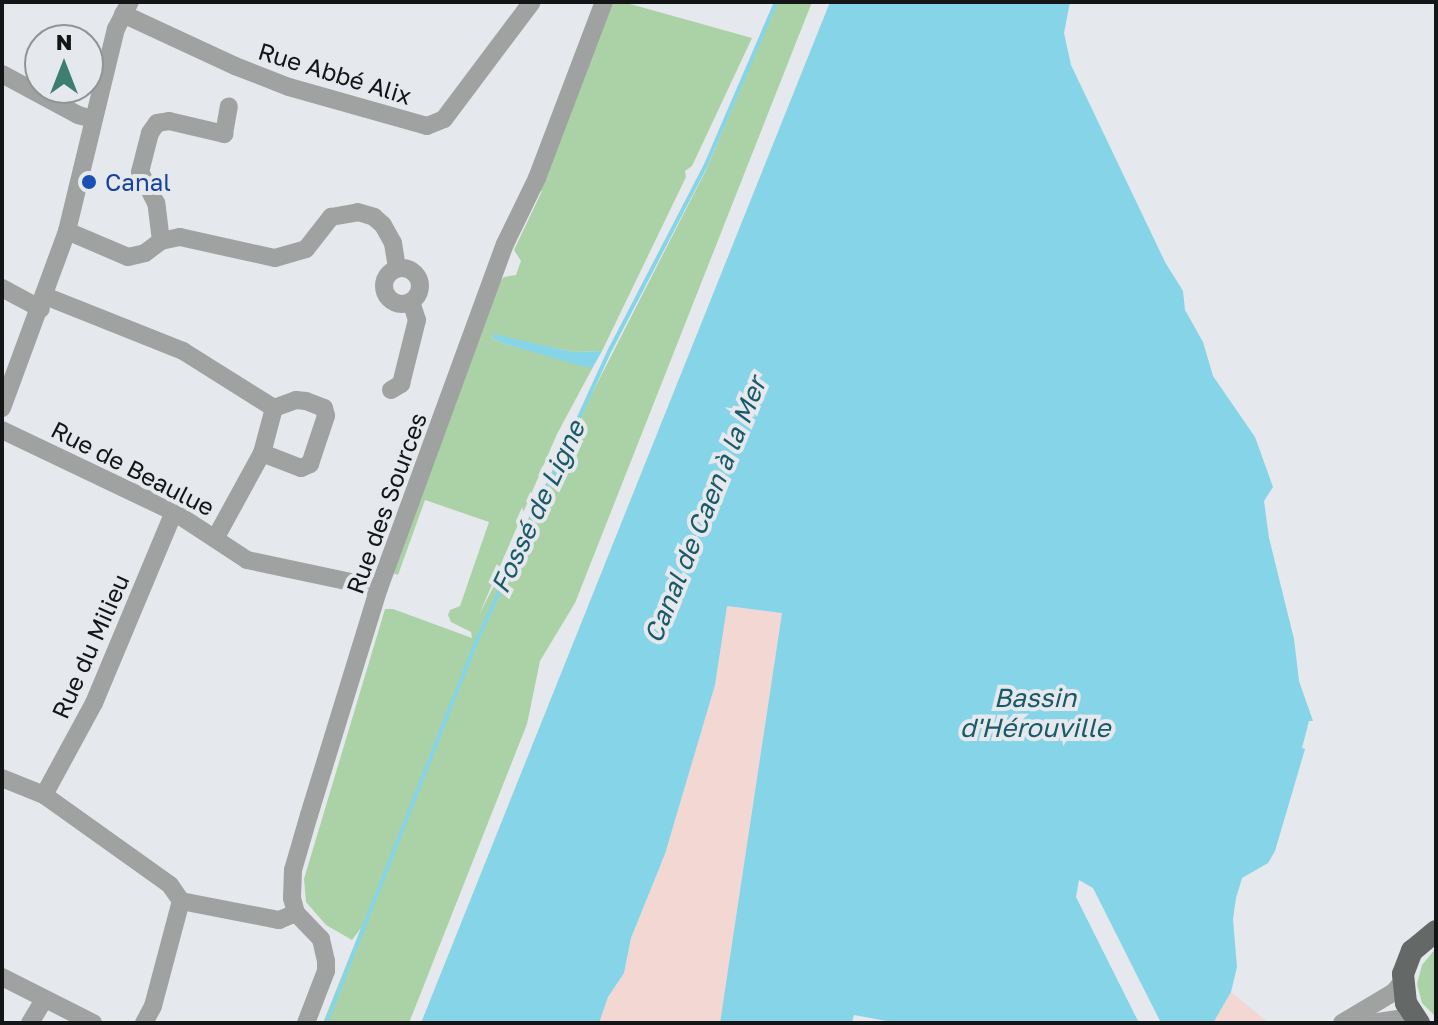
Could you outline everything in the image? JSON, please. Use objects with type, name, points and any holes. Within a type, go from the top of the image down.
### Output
[{"type":"main road","points":[[1418,1022],[1406,1003],[1402,982],[1412,951],[1436,931]]},
{"type":"street","name":"Rue Abbé Alix","points":[[124,13],[235,66],[289,87],[427,126],[444,119],[532,2]]},
{"type":"street","name":"Rue des Sources","points":[[296,913],[291,886],[293,870],[379,588],[505,244],[537,178],[604,2]]},
{"type":"street","points":[[2,408],[67,231],[93,119],[124,13]]},
{"type":"street","points":[[2,74],[78,115],[93,119]]},
{"type":"street","points":[[161,241],[156,203],[140,172],[150,133],[157,123],[169,121],[224,134],[229,106]]},
{"type":"street","points":[[67,231],[128,257],[145,253],[161,241],[180,237],[275,258],[306,249],[331,217],[358,212],[374,217],[383,225],[393,243],[397,268]]},
{"type":"street","points":[[397,268],[408,269],[418,276],[419,294],[411,302],[393,302],[385,293],[387,276],[397,268]]},
{"type":"street","points":[[2,288],[183,351],[274,408]]},
{"type":"street","points":[[391,390],[401,384],[417,320],[411,302]]},
{"type":"street","points":[[262,453],[301,468],[310,464],[326,416],[324,408],[306,401],[296,400],[274,408]]},
{"type":"street","points":[[216,537],[262,453],[274,408]]},
{"type":"street","name":"Rue de Beaulue","points":[[2,430],[174,512],[247,560],[379,588]]},
{"type":"street","name":"Rue du Milieu","points":[[44,795],[94,703],[174,512]]},
{"type":"street","points":[[2,778],[44,795],[170,885],[181,901],[279,920],[296,913],[321,939],[325,950],[326,971],[306,1023]]},
{"type":"street","points":[[144,1023],[153,1006],[181,901]]},
{"type":"street","points":[[2,977],[93,1023]]},
{"type":"street","points":[[1342,1023],[1394,992],[1402,982]]},
{"type":"street","points":[[30,1023],[44,1000]]},
{"type":"street","points":[[1372,1023],[1403,1018],[1418,1022]]},
{"type":"shaded area","points":[[726,606],[782,613],[720,1023],[599,1023],[608,997],[624,973],[631,938],[665,854],[715,685]]},
{"type":"shaded area","points":[[1231,992],[1269,1023],[1213,1023]]},
{"type":"green space","points":[[611,2],[623,2],[752,38],[692,166],[685,171],[686,177],[602,351],[573,352],[493,335],[492,338],[505,344],[593,367],[557,434],[479,615],[707,168],[777,2],[812,2],[575,603],[540,661],[527,724],[409,1023],[323,1023],[361,928],[352,940],[326,925],[306,902],[304,879],[385,609],[393,609],[472,638],[471,632],[451,622],[448,615],[450,610],[460,606],[489,522],[425,500],[398,575],[390,572],[499,282],[504,277],[516,275],[521,261],[514,250],[542,191],[538,190]]},
{"type":"green space","points":[[1436,948],[1436,1017],[1422,1003],[1417,984],[1422,965]]},
{"type":"water","name":"Bassin d'Hérouville","points":[[830,2],[1070,2],[1064,33],[1071,65],[1165,262],[1183,291],[1185,310],[1203,342],[1213,376],[1255,437],[1273,487],[1264,501],[1269,538],[1294,639],[1299,681],[1313,721],[1309,721],[1302,748],[1305,749],[1275,851],[1268,863],[1242,878],[1233,919],[1237,967],[1231,992],[1213,1023],[897,1023],[854,1015],[852,1023],[720,1023],[782,613],[727,606],[715,685],[665,854],[631,938],[624,973],[608,997],[599,1023],[421,1023]]},
{"type":"water","points":[[493,334],[573,352],[602,351],[593,367],[585,367],[505,344],[492,338]]},
{"type":"pier","points":[[1079,880],[1093,888],[1161,1023],[1139,1023],[1076,897]]},
{"type":"waterway","name":"Fossé de Ligne","points":[[326,1023],[478,638],[611,348],[705,167],[776,2]]},
{"type":"place","name":"Canal","points":[[89,182]]},
{"type":"water label","name":"Canal de Caen à la Mer","points":[[705,510]]}]
